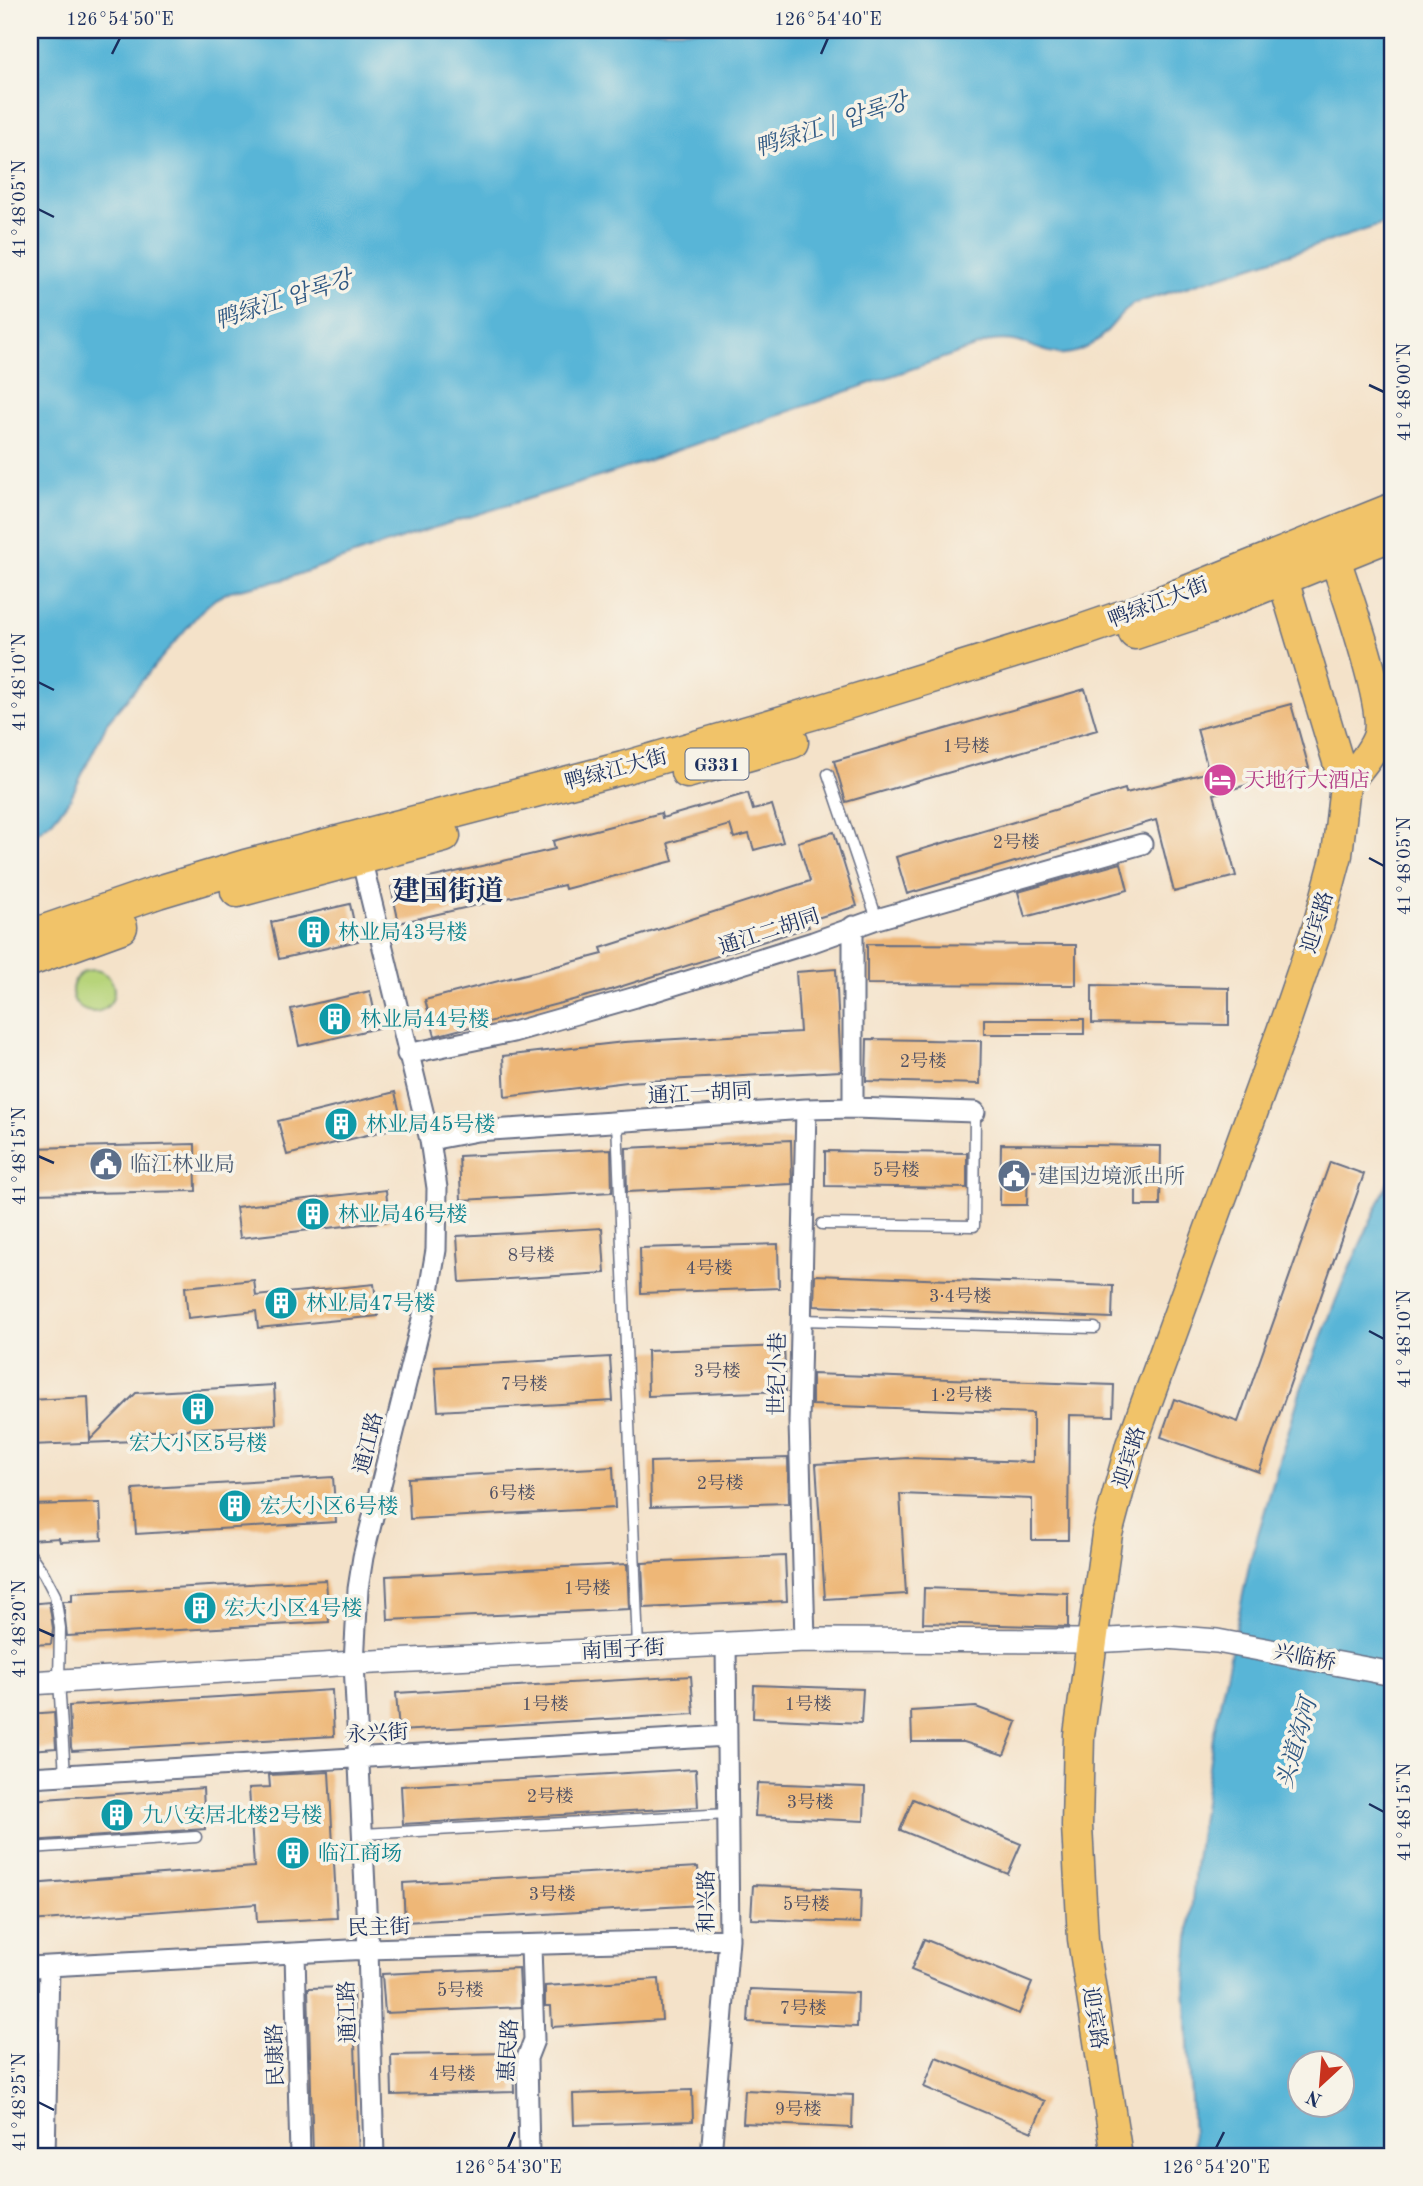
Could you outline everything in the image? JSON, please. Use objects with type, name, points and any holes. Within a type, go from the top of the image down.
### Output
[{"type":"highway","name":"鸭绿江大街","points":[[30,960],[358,847],[814,713],[1279,567],[1331,546],[1393,509]]},
{"type":"highway","name":"鸭绿江大街","points":[[1331,546],[1393,534]]},
{"type":"highway","name":"鸭绿江大街","points":[[30,936],[171,889],[358,847]]},
{"type":"main road","name":"迎宾路","points":[[1331,546],[1374,683],[1381,720],[1378,737],[1345,785]]},
{"type":"main road","name":"迎宾路","points":[[1117,2156],[1083,1939],[1079,1881],[1079,1735],[1107,1534],[1131,1445],[1318,926],[1337,855],[1345,785],[1279,567]]},
{"type":"street","name":"通江二胡同","points":[[407,1054],[513,1032],[611,1004],[813,942],[853,926],[1142,844]]},
{"type":"street","name":"通江路","points":[[358,847],[429,1140],[437,1188],[436,1250],[429,1292],[363,1557],[358,1589],[354,1663],[368,1949],[374,2156]]},
{"type":"street","points":[[853,926],[853,1108]]},
{"type":"street","name":"通江一胡同","points":[[429,1140],[477,1131],[806,1109],[975,1112]]},
{"type":"street","name":"世纪小巷","points":[[805,1640],[800,1320],[806,1109]]},
{"type":"street","name":"南围子街","points":[[30,1683],[805,1640],[1091,1640],[1166,1637],[1217,1641]]},
{"type":"street","name":"兴临桥","points":[[1217,1641],[1393,1674]]},
{"type":"street","name":"和兴路","points":[[711,2156],[729,1938],[726,1644]]},
{"type":"street","name":"永兴街","points":[[30,1777],[727,1736]]},
{"type":"street","name":"民主街","points":[[39,1967],[368,1949],[729,1938]]},
{"type":"street","name":"惠民路","points":[[529,2156],[527,2058],[534,2040],[530,1946]]},
{"type":"street","name":"民康路","points":[[295,1953],[300,2156]]},
{"type":"street","points":[[39,1967],[45,2156]]},
{"type":"lane","points":[[828,774],[877,919]]},
{"type":"lane","points":[[822,1224],[974,1227],[975,1112]]},
{"type":"lane","points":[[617,1120],[638,1648]]},
{"type":"lane","points":[[800,1320],[1096,1328]]},
{"type":"lane","points":[[30,1554],[55,1595],[60,1628],[59,1681],[65,1775]]},
{"type":"lane","points":[[363,1834],[728,1814]]},
{"type":"lane","points":[[30,1848],[196,1838]]},
{"type":"shaded area","points":[[30,2006],[38,2006],[40,2034],[32,2156],[30,2156]]},
{"type":"green space","points":[[93,970],[108,976],[114,991],[108,1006],[93,1012],[78,1006],[72,991],[78,976]]},
{"type":"water","points":[[30,30],[1393,30],[1393,221],[1133,304],[1100,338],[1080,351],[1055,353],[1007,340],[992,341],[615,472],[411,535],[282,580],[230,591],[201,611],[108,721],[70,799],[52,821],[30,838]]},
{"type":"water","name":"头道沟河","points":[[1393,1171],[1393,2156],[1194,2156],[1185,1985],[1195,1867],[1213,1737],[1250,1561],[1301,1389],[1342,1285]]},
{"type":"building","points":[[1085,689],[1097,730],[846,802],[834,761]]},
{"type":"building","points":[[1291,704],[1309,768],[1214,794],[1236,876],[1174,892],[1156,820],[907,894],[896,857],[1125,789],[1126,793],[1209,772],[1197,729]]},
{"type":"building","points":[[748,793],[753,810],[772,805],[783,842],[754,850],[749,834],[734,838],[730,825],[668,843],[673,861],[565,889],[564,885],[399,923],[391,887],[555,849],[553,841],[661,813],[662,818]]},
{"type":"building","points":[[834,832],[857,906],[807,921],[809,927],[607,991],[435,1036],[425,1000],[603,954],[601,948],[810,881],[798,842]]},
{"type":"building","points":[[1121,863],[1128,890],[1025,917],[1018,892]]},
{"type":"building","name":"林业局43号楼","points":[[350,904],[358,941],[279,959],[271,922]]},
{"type":"building","points":[[867,944],[1076,945],[1076,985],[867,984]]},
{"type":"building","points":[[836,969],[841,1071],[627,1082],[505,1097],[503,1056],[624,1042],[800,1032],[796,972]]},
{"type":"building","points":[[1092,985],[1229,988],[1229,1025],[1092,1023]]},
{"type":"building","name":"林业局44号楼","points":[[370,991],[378,1028],[299,1046],[291,1009]]},
{"type":"building","points":[[984,1019],[1084,1019],[1084,1034],[984,1034]]},
{"type":"building","points":[[867,1039],[981,1041],[980,1084],[866,1081]]},
{"type":"building","name":"林业局45号楼","points":[[395,1092],[403,1126],[287,1155],[278,1121]]},
{"type":"building","points":[[791,1140],[792,1184],[627,1192],[626,1148]]},
{"type":"building","points":[[195,1144],[196,1191],[30,1194],[30,1148]]},
{"type":"building","name":"建国边境派出所","points":[[1001,1144],[1161,1146],[1160,1206],[1136,1206],[1136,1171],[1092,1171],[1092,1182],[1073,1182],[1073,1170],[1028,1170],[1027,1205],[1000,1205]]},
{"type":"building","points":[[611,1149],[612,1192],[461,1200],[459,1156]]},
{"type":"building","points":[[825,1151],[967,1153],[967,1188],[825,1186]]},
{"type":"building","points":[[1330,1162],[1364,1174],[1259,1472],[1161,1437],[1174,1399],[1238,1422]]},
{"type":"building","name":"林业局46号楼","points":[[386,1190],[389,1221],[240,1238],[236,1207]]},
{"type":"building","points":[[602,1228],[605,1273],[460,1282],[457,1236]]},
{"type":"building","points":[[778,1244],[779,1288],[641,1293],[640,1248]]},
{"type":"building","points":[[815,1275],[1113,1286],[1112,1318],[814,1306]]},
{"type":"building","name":"林业局47号楼","points":[[254,1280],[256,1296],[374,1284],[378,1316],[258,1328],[256,1311],[188,1318],[185,1287]]},
{"type":"building","points":[[784,1346],[786,1391],[648,1396],[647,1351]]},
{"type":"building","points":[[610,1357],[613,1401],[438,1411],[435,1367]]},
{"type":"building","points":[[812,1374],[1114,1385],[1113,1416],[1069,1415],[1068,1540],[1032,1540],[1032,1499],[900,1494],[906,1594],[825,1599],[816,1464],[908,1458],[1033,1462],[1033,1413],[812,1405]]},
{"type":"building","name":"宏大小区5号楼","points":[[274,1385],[276,1424],[136,1432],[136,1441],[30,1445],[30,1400],[88,1397],[90,1440],[136,1393]]},
{"type":"building","points":[[788,1458],[789,1503],[651,1507],[650,1462]]},
{"type":"building","points":[[613,1467],[615,1508],[410,1519],[408,1478]]},
{"type":"building","name":"宏大小区6号楼","points":[[333,1477],[336,1522],[136,1534],[133,1489]]},
{"type":"building","points":[[100,1503],[102,1540],[30,1540],[30,1505]]},
{"type":"building","points":[[785,1556],[787,1601],[644,1608],[642,1563]]},
{"type":"building","points":[[627,1564],[629,1609],[388,1620],[386,1576]]},
{"type":"building","name":"宏大小区4号楼","points":[[326,1580],[329,1622],[67,1636],[63,1601],[72,1601],[72,1593]]},
{"type":"building","points":[[924,1588],[1068,1593],[1068,1627],[923,1623]]},
{"type":"building","points":[[49,1602],[53,1628],[51,1644],[30,1645],[30,1604]]},
{"type":"building","points":[[691,1676],[694,1714],[399,1731],[396,1693]]},
{"type":"building","points":[[754,1685],[863,1689],[861,1723],[753,1718]]},
{"type":"building","points":[[332,1690],[334,1736],[72,1751],[71,1747],[69,1706]]},
{"type":"building","points":[[976,1707],[1017,1722],[1004,1755],[964,1742],[912,1742],[911,1711]]},
{"type":"building","points":[[54,1712],[56,1748],[30,1750],[30,1714]]},
{"type":"building","points":[[696,1769],[698,1807],[403,1824],[401,1786]]},
{"type":"building","points":[[329,1772],[337,1918],[257,1922],[256,1904],[30,1921],[30,1884],[254,1867],[249,1788],[270,1787],[269,1775]]},
{"type":"building","points":[[757,1783],[865,1787],[864,1821],[755,1816]]},
{"type":"building","name":"九八安居北楼2号楼","points":[[203,1788],[205,1829],[30,1841],[30,1800]]},
{"type":"building","points":[[913,1799],[1021,1844],[1008,1874],[900,1830]]},
{"type":"building","points":[[698,1867],[701,1905],[405,1922],[403,1883]]},
{"type":"building","points":[[753,1885],[861,1890],[860,1923],[751,1919]]},
{"type":"building","points":[[924,1939],[1032,1983],[1019,2014],[911,1970]]},
{"type":"building","points":[[519,1968],[521,2007],[385,2013],[382,1974]]},
{"type":"building","points":[[659,1979],[662,2020],[552,2027],[551,2006],[545,2006],[545,1986]]},
{"type":"building","points":[[353,1987],[359,2156],[313,2156],[308,1988]]},
{"type":"building","points":[[750,1989],[858,1993],[857,2027],[748,2022]]},
{"type":"building","points":[[513,2053],[514,2092],[392,2095],[391,2055]]},
{"type":"building","points":[[936,2057],[1045,2101],[1032,2132],[924,2087]]},
{"type":"building","points":[[692,2090],[693,2121],[574,2125],[573,2094]]},
{"type":"building","points":[[745,2090],[853,2095],[852,2128],[743,2123]]},
{"type":"place","name":"天地行大酒店","points":[[1220,780]]},
{"type":"place","name":"林业局43号楼","points":[[314,932]]},
{"type":"place","name":"林业局44号楼","points":[[335,1019]]},
{"type":"place","name":"林业局45号楼","points":[[341,1124]]},
{"type":"place","name":"临江林业局","points":[[106,1164]]},
{"type":"place","name":"建国边境派出所","points":[[1014,1176]]},
{"type":"place","name":"林业局46号楼","points":[[313,1214]]},
{"type":"place","name":"林业局47号楼","points":[[281,1303]]},
{"type":"place","name":"宏大小区5号楼","points":[[198,1409]]},
{"type":"place","name":"宏大小区6号楼","points":[[235,1506]]},
{"type":"place","name":"宏大小区4号楼","points":[[200,1608]]},
{"type":"place","name":"九八安居北楼2号楼","points":[[117,1815]]},
{"type":"place","name":"临江商场","points":[[293,1853]]},
{"type":"district","name":"建国街道","points":[[448,890]]},
{"type":"water label","name":"鸭绿江 / 압록강","points":[[831,124]]},
{"type":"water label","name":"鸭绿江 압록강","points":[[283,299]]}]
